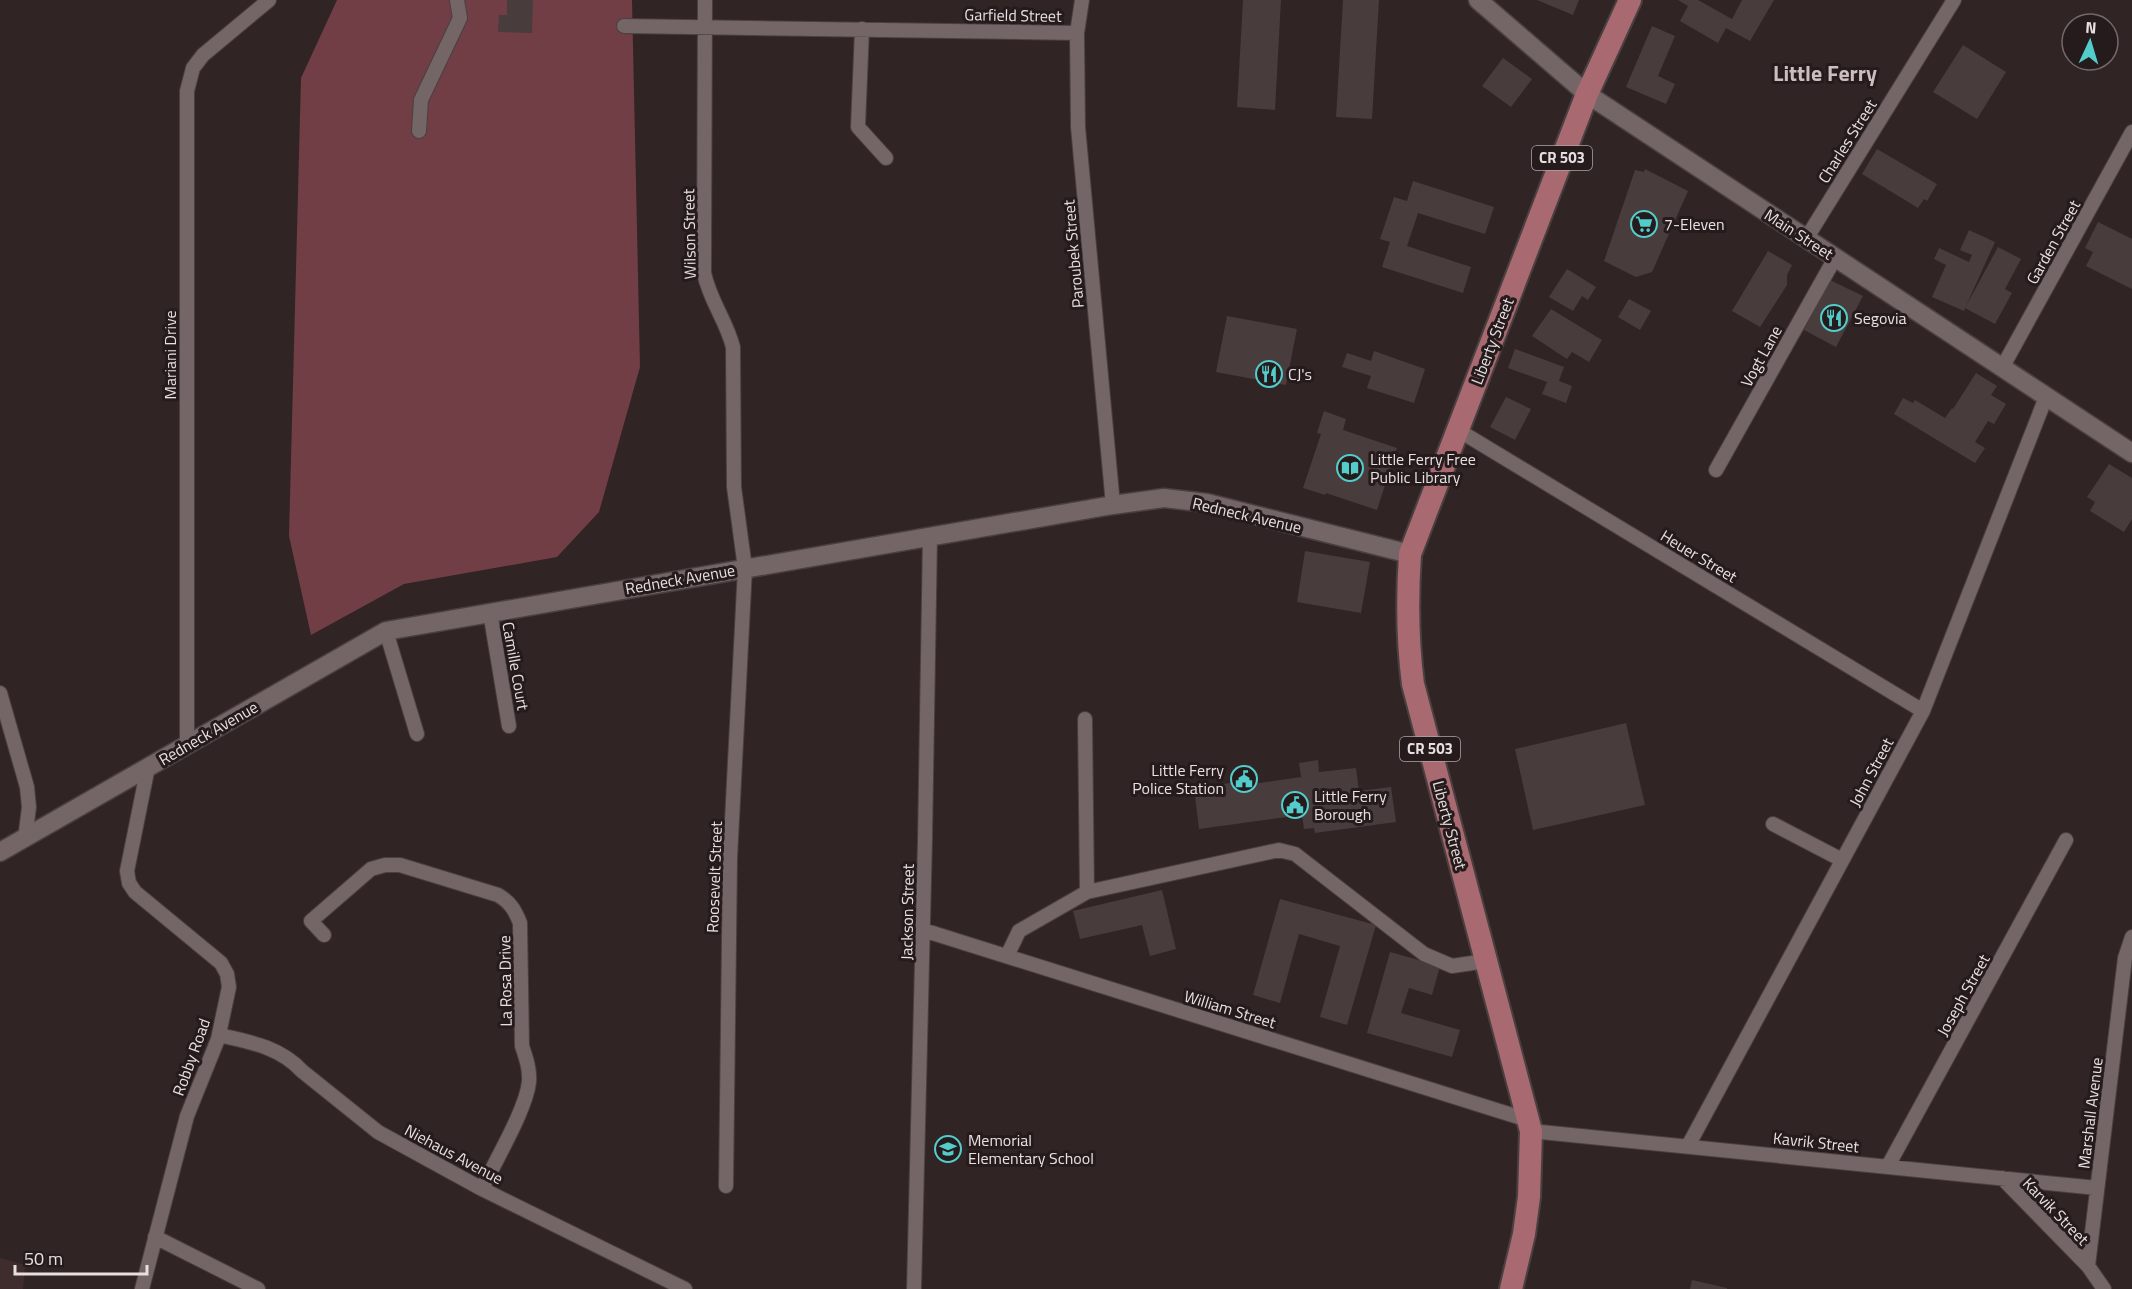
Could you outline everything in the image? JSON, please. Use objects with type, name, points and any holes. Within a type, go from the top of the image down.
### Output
[{"type":"main road","name":"Liberty Street","points":[[1511,1289],[1524,1234],[1529,1197],[1529,1126],[1413,684],[1408,645],[1407,607],[1410,554],[1587,94],[1630,0]]},
{"type":"street","name":"Mariani Drive","points":[[187,745],[187,91],[193,68],[203,55],[269,0]]},
{"type":"street","points":[[419,131],[421,100],[460,18],[457,0]]},
{"type":"street","name":"Wilson Street","points":[[705,0],[704,273],[708,291],[734,347],[734,487],[745,568]]},
{"type":"street","name":"Paroubek Street","points":[[1082,0],[1077,33],[1078,127],[1113,505]]},
{"type":"street","name":"Main Street","points":[[1478,0],[1587,94],[2132,453]]},
{"type":"street","name":"Charles Street","points":[[1806,239],[1954,0]]},
{"type":"street","name":"Garfield Street","points":[[624,26],[1077,33]]},
{"type":"street","points":[[862,30],[858,127],[886,158]]},
{"type":"street","name":"Garden Street","points":[[2002,368],[2132,132]]},
{"type":"street","name":"Vogt Lane","points":[[1716,470],[1835,258]]},
{"type":"street","name":"John Street","points":[[1688,1146],[1923,711],[2046,397]]},
{"type":"street","name":"Heuer Street","points":[[1458,430],[1923,711]]},
{"type":"street","name":"Redneck Avenue","points":[[0,852],[386,630],[1164,498],[1207,503],[1410,554]]},
{"type":"street","name":"Jackson Street","points":[[914,1289],[930,537]]},
{"type":"street","name":"Roosevelt Street","points":[[726,1186],[730,859],[745,568]]},
{"type":"street","name":"Camille Court","points":[[490,612],[509,726]]},
{"type":"street","points":[[386,630],[417,734]]},
{"type":"street","points":[[0,693],[27,787],[29,807],[24,839]]},
{"type":"street","points":[[1085,718],[1087,892]]},
{"type":"street","name":"Robby Road","points":[[142,1289],[187,1116],[219,1035],[229,987],[227,974],[221,963],[135,892],[129,883],[127,872],[148,767]]},
{"type":"street","points":[[1773,824],[1842,860]]},
{"type":"street","name":"Joseph Street","points":[[1888,1166],[2066,840]]},
{"type":"street","points":[[1007,956],[1019,931],[1087,892],[1279,850],[1295,854],[1424,954],[1452,966],[1486,961]]},
{"type":"street","name":"La Rosa Drive","points":[[324,935],[311,921],[371,869],[385,865],[400,865],[498,895],[507,900],[516,910],[520,923],[522,1046],[528,1063],[529,1081],[525,1101],[482,1189]]},
{"type":"street","name":"William Street","points":[[923,930],[1529,1126]]},
{"type":"street","name":"Marshall Avenue","points":[[2088,1266],[2125,958],[2132,938]]},
{"type":"street","name":"Niehaus Avenue","points":[[219,1035],[277,1051],[292,1060],[302,1071],[378,1132],[482,1189],[685,1289]]},
{"type":"street","name":"Kavrik Street","points":[[1529,1126],[1688,1146],[2097,1188]]},
{"type":"street","name":"Karvik Street","points":[[2002,1178],[2088,1266]]},
{"type":"street","points":[[155,1237],[258,1289]]},
{"type":"street","points":[[2088,1266],[2104,1289]]},
{"type":"shaded area","points":[[337,0],[632,0],[640,367],[599,512],[557,557],[404,584],[311,635],[289,536],[301,78]]},
{"type":"shaded area","points":[[0,1258],[25,1265],[23,1289],[0,1289]]},
{"type":"building","points":[[507,0],[533,0],[532,33],[498,32],[499,15],[507,15]]},
{"type":"building","points":[[1243,0],[1281,0],[1275,110],[1237,107]]},
{"type":"building","points":[[1343,0],[1379,0],[1372,119],[1336,117]]},
{"type":"building","points":[[1537,0],[1579,0],[1573,15]]},
{"type":"building","points":[[1678,0],[1698,0],[1732,19],[1742,0],[1774,0],[1750,41],[1726,28],[1718,43],[1680,21],[1688,6]]},
{"type":"building","points":[[1652,26],[1675,36],[1658,76],[1675,84],[1666,104],[1626,87]]},
{"type":"building","points":[[1963,45],[2006,72],[1977,119],[1933,92]]},
{"type":"building","points":[[1503,58],[1532,79],[1511,107],[1482,86]]},
{"type":"building","points":[[1877,149],[1937,184],[1927,201],[1924,199],[1918,208],[1862,174]]},
{"type":"building","points":[[1645,169],[1688,191],[1652,272],[1636,277],[1604,261],[1635,170],[1644,172]]},
{"type":"building","points":[[1413,181],[1494,207],[1485,234],[1418,213],[1407,246],[1471,267],[1463,293],[1382,267],[1390,242],[1380,239],[1394,197],[1407,201]]},
{"type":"building","points":[[2098,222],[2132,239],[2132,289],[2086,266],[2093,252],[2085,248]]},
{"type":"building","points":[[1969,230],[1995,242],[1966,306],[1998,247],[2021,259],[2005,289],[2012,293],[1995,324],[1965,308],[1964,311],[1932,297],[1946,265],[1934,259],[1939,248],[1969,262],[1972,255],[1960,250]]},
{"type":"building","points":[[1768,251],[1792,265],[1787,275],[1787,285],[1760,327],[1732,311]]},
{"type":"building","points":[[1567,269],[1596,287],[1588,300],[1582,296],[1573,311],[1549,297]]},
{"type":"building","points":[[1830,280],[1863,296],[1836,347],[1804,330]]},
{"type":"building","points":[[1629,299],[1651,311],[1640,330],[1618,317]]},
{"type":"building","points":[[1551,309],[1602,340],[1589,362],[1572,352],[1567,359],[1532,336]]},
{"type":"building","points":[[1227,316],[1297,329],[1286,385],[1216,372]]},
{"type":"building","points":[[1515,349],[1564,367],[1559,381],[1572,386],[1566,403],[1542,394],[1547,382],[1508,368]]},
{"type":"building","points":[[1374,351],[1425,369],[1414,403],[1367,388],[1371,376],[1342,367],[1347,353],[1371,361]]},
{"type":"building","points":[[1976,373],[1997,386],[1991,395],[2006,404],[1994,424],[1988,421],[1975,442],[1985,448],[1975,463],[1894,414],[1903,398],[1913,403],[1915,400],[1945,418]]},
{"type":"building","points":[[1506,397],[1531,409],[1515,440],[1490,427]]},
{"type":"building","name":"Little Ferry Free Public Library","points":[[1324,411],[1346,419],[1343,430],[1397,448],[1377,510],[1303,488],[1321,434],[1317,433]]},
{"type":"building","points":[[2109,464],[2132,478],[2132,519],[2124,532],[2090,511],[2095,502],[2087,497]]},
{"type":"building","points":[[1305,551],[1370,562],[1361,613],[1297,602]]},
{"type":"building","points":[[1626,723],[1645,805],[1533,830],[1515,749]]},
{"type":"building","name":"Little Ferry Borough","points":[[1318,760],[1319,772],[1356,768],[1359,791],[1391,787],[1396,822],[1315,833],[1314,828],[1304,829],[1302,815],[1199,829],[1195,796],[1203,794],[1202,787],[1237,782],[1235,767],[1251,765],[1253,784],[1301,777],[1299,763]]},
{"type":"building","points":[[1162,890],[1176,949],[1150,956],[1142,925],[1080,939],[1073,911]]},
{"type":"building","points":[[1280,899],[1376,925],[1347,1025],[1320,1017],[1340,946],[1299,934],[1280,1003],[1253,995]]},
{"type":"building","points":[[1390,952],[1440,966],[1432,995],[1409,988],[1401,1013],[1460,1030],[1452,1057],[1367,1033]]},
{"type":"building","points":[[1692,1280],[1727,1288],[1727,1289],[1690,1289]]},
{"type":"place","name":"7-Eleven","points":[[1644,224]]},
{"type":"place","name":"Segovia","points":[[1834,318]]},
{"type":"place","name":"CJ's","points":[[1269,374]]},
{"type":"place","name":"Little Ferry Free Public Library","points":[[1350,468]]},
{"type":"place","name":"Little Ferry Police Station","points":[[1244,779]]},
{"type":"place","name":"Little Ferry Borough","points":[[1295,805]]},
{"type":"place","name":"Memorial Elementary School","points":[[948,1149]]},
{"type":"district","name":"Little Ferry","points":[[1825,73]]}]
